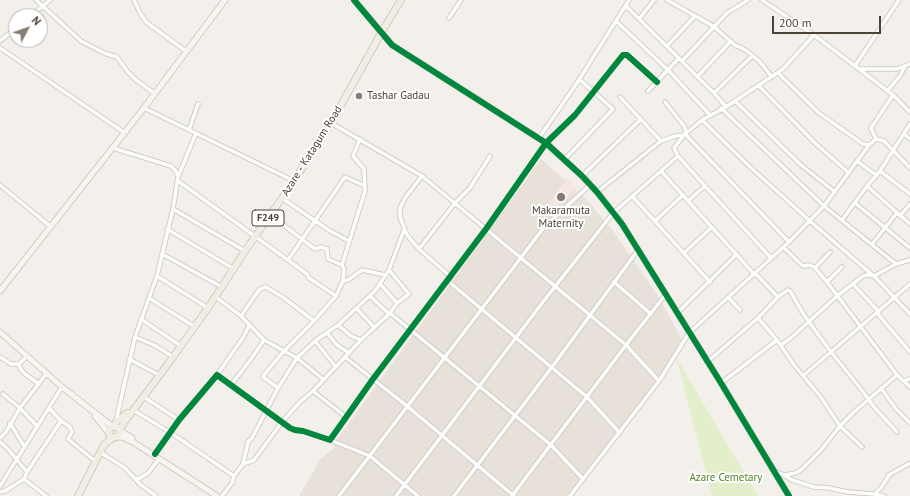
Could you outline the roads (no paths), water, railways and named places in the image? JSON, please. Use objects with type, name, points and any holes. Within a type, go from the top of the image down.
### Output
[{"type":"main road","name":"Azare - Katagum Road","points":[[80,495],[104,439],[122,424],[216,297],[331,123],[401,0]]},
{"type":"main road","name":"Azare - Katagum Road","points":[[95,460],[127,413],[144,396]]},
{"type":"street","points":[[36,0],[81,41],[104,53],[117,57],[127,71],[136,80],[154,93]]},
{"type":"street","points":[[42,7],[50,0]]},
{"type":"street","points":[[134,0],[146,22],[187,52]]},
{"type":"street","points":[[0,291],[125,133],[225,0]]},
{"type":"street","points":[[354,0],[381,34],[398,49],[539,138],[590,184],[622,224],[678,312],[689,334],[721,383],[789,496]]},
{"type":"street","points":[[449,18],[461,0]]},
{"type":"street","points":[[539,138],[579,79],[629,0]]},
{"type":"street","points":[[639,19],[654,0]]},
{"type":"street","points":[[667,0],[714,26],[736,46],[747,51],[760,62],[772,77]]},
{"type":"street","points":[[648,91],[728,13],[748,0]]},
{"type":"street","points":[[762,0],[814,35],[860,69],[893,95],[910,112]]},
{"type":"street","points":[[855,66],[899,0]]},
{"type":"street","points":[[626,6],[714,92],[726,107]]},
{"type":"street","points":[[667,46],[695,16]]},
{"type":"street","points":[[616,21],[668,70],[710,115]]},
{"type":"street","points":[[0,41],[8,34]]},
{"type":"street","points":[[771,258],[678,156],[674,148],[685,135],[702,120],[721,108],[726,107],[783,69],[814,35]]},
{"type":"street","points":[[698,76],[730,41]]},
{"type":"street","points":[[0,48],[125,133]]},
{"type":"street","points":[[330,440],[373,379],[486,229],[546,143],[575,115],[625,54],[657,82]]},
{"type":"street","points":[[714,92],[752,56]]},
{"type":"street","points":[[860,69],[887,69],[910,64]]},
{"type":"street","points":[[887,91],[900,76],[906,65]]},
{"type":"street","points":[[778,73],[819,113],[863,144],[869,145]]},
{"type":"street","points":[[564,160],[613,109],[579,79]]},
{"type":"street","points":[[759,86],[815,143],[849,173]]},
{"type":"street","points":[[876,139],[871,128],[893,95]]},
{"type":"street","points":[[620,97],[661,141]]},
{"type":"street","points":[[735,100],[801,165],[835,192]]},
{"type":"street","points":[[665,102],[684,126],[686,130],[685,135]]},
{"type":"street","points":[[189,130],[198,104]]},
{"type":"street","points":[[144,108],[294,180]]},
{"type":"street","points":[[721,108],[824,206],[896,264]]},
{"type":"street","points":[[582,176],[641,119]]},
{"type":"street","points":[[702,120],[810,221],[874,276],[910,314]]},
{"type":"street","points":[[331,123],[422,176],[626,345],[659,381]]},
{"type":"street","points":[[842,220],[866,186],[880,171],[910,124]]},
{"type":"street","points":[[114,431],[135,337],[157,276],[173,208],[178,179],[196,133]]},
{"type":"street","points":[[904,134],[910,139]]},
{"type":"street","points":[[597,192],[661,141],[674,136],[685,135]]},
{"type":"street","points":[[685,135],[789,242]]},
{"type":"street","points":[[278,388],[263,376],[284,351],[336,296],[343,281],[344,269],[342,265],[365,191],[364,169],[353,156],[360,139]]},
{"type":"street","points":[[570,496],[659,381],[689,334],[810,221],[835,192],[869,145],[876,139]]},
{"type":"street","points":[[876,139],[884,141],[910,168]]},
{"type":"street","points":[[113,148],[170,166],[176,171],[180,172]]},
{"type":"street","points":[[419,249],[455,203],[470,188],[490,156]]},
{"type":"street","points":[[396,496],[555,286],[613,213],[678,156]]},
{"type":"street","points":[[857,161],[876,174]]},
{"type":"street","points":[[661,170],[754,274],[758,276],[778,297]]},
{"type":"street","points":[[176,171],[178,179],[307,274],[309,278],[336,296]]},
{"type":"street","points":[[880,171],[910,194]]},
{"type":"street","points":[[288,260],[345,176],[364,185]]},
{"type":"street","points":[[422,176],[405,198],[400,208],[400,217],[407,235],[419,249],[451,277]]},
{"type":"street","points":[[339,496],[545,226],[590,184]]},
{"type":"street","points":[[0,185],[51,227]]},
{"type":"street","points":[[688,201],[705,186]]},
{"type":"street","points":[[866,186],[910,224]]},
{"type":"street","points":[[655,221],[683,195]]},
{"type":"street","points":[[632,196],[710,282]]},
{"type":"street","points":[[282,198],[330,231],[349,241]]},
{"type":"street","points":[[855,203],[910,248]]},
{"type":"street","points":[[872,244],[898,214],[910,204]]},
{"type":"street","points":[[173,208],[246,251]]},
{"type":"street","points":[[270,216],[316,249],[321,247],[327,249],[328,259],[342,265]]},
{"type":"street","points":[[684,253],[712,227]]},
{"type":"street","points":[[168,229],[234,269]]},
{"type":"street","points":[[222,496],[232,483],[234,476],[243,464],[248,442],[252,438],[278,388],[297,358],[315,341],[338,324],[370,296],[389,270],[404,230]]},
{"type":"street","points":[[783,247],[802,264],[815,268],[838,296],[897,375],[910,387]]},
{"type":"street","points":[[454,496],[552,367],[638,250]]},
{"type":"street","points":[[815,268],[830,252]]},
{"type":"street","points":[[162,254],[222,287]]},
{"type":"street","points":[[678,312],[737,254]]},
{"type":"street","points":[[781,345],[853,284],[868,275],[874,276],[896,264],[910,260]]},
{"type":"street","points":[[827,282],[842,267]]},
{"type":"street","points":[[343,281],[348,280],[362,270],[386,275]]},
{"type":"street","points":[[243,464],[254,460],[282,422],[300,402],[324,380],[345,356],[389,313],[397,303],[409,295],[389,270]]},
{"type":"street","points":[[157,276],[208,308]]},
{"type":"street","points":[[448,281],[587,397],[619,432]]},
{"type":"street","points":[[614,282],[650,314]]},
{"type":"street","points":[[380,284],[397,303]]},
{"type":"street","points":[[853,284],[910,352]]},
{"type":"street","points":[[804,375],[910,284]]},
{"type":"street","points":[[241,316],[259,290],[266,287],[284,298],[314,321]]},
{"type":"street","points":[[707,362],[758,318],[778,297],[788,290],[831,352],[868,399],[897,432]]},
{"type":"street","points":[[345,356],[442,435],[476,466],[513,496],[666,294]]},
{"type":"street","points":[[370,296],[551,445],[583,479]]},
{"type":"street","points":[[216,297],[241,316],[264,340],[297,358],[324,380]]},
{"type":"street","points":[[728,297],[740,310]]},
{"type":"street","points":[[149,298],[195,327]]},
{"type":"street","points":[[356,308],[374,327]]},
{"type":"street","points":[[758,318],[804,375],[840,426],[862,447]]},
{"type":"street","points":[[141,319],[181,346]]},
{"type":"street","points":[[338,324],[351,336],[361,340]]},
{"type":"street","points":[[155,454],[179,420],[217,375],[244,336],[249,326]]},
{"type":"street","points":[[0,332],[114,431],[169,464]]},
{"type":"street","points":[[327,333],[338,345],[349,353]]},
{"type":"street","points":[[135,337],[156,346],[173,357]]},
{"type":"street","points":[[230,385],[264,340]]},
{"type":"street","points":[[721,383],[777,340]]},
{"type":"street","points":[[315,341],[336,367]]},
{"type":"street","points":[[0,357],[11,364],[19,364],[27,356]]},
{"type":"street","points":[[129,359],[159,375]]},
{"type":"street","points":[[19,364],[20,368],[25,374],[39,384]]},
{"type":"street","points":[[0,438],[6,432],[20,408],[47,372]]},
{"type":"street","points":[[217,375],[295,430],[303,431],[330,440],[370,456],[418,496]]},
{"type":"street","points":[[784,475],[796,473],[802,469],[821,450],[840,426],[868,399],[897,375]]},
{"type":"street","points":[[904,382],[910,379]]},
{"type":"street","points":[[0,486],[62,387]]},
{"type":"street","points":[[881,388],[896,409],[910,423]]},
{"type":"street","points":[[313,391],[346,417]]},
{"type":"street","points":[[2,394],[20,408],[37,426]]},
{"type":"street","points":[[144,396],[179,420]]},
{"type":"street","points":[[49,408],[71,430],[72,432],[68,439],[95,460]]},
{"type":"street","points":[[133,410],[171,433],[234,476]]},
{"type":"street","points":[[0,492],[5,491],[24,479],[27,472],[61,421]]},
{"type":"street","points":[[10,423],[24,446]]},
{"type":"street","points":[[114,431],[124,432],[217,496]]},
{"type":"street","points":[[0,442],[27,472]]},
{"type":"street","points":[[100,452],[125,468],[141,485],[156,496]]},
{"type":"street","points":[[136,479],[148,473],[159,459]]},
{"type":"street","points":[[874,494],[881,488],[889,475],[910,464]]},
{"type":"street","points":[[775,471],[792,480],[814,487],[884,496]]},
{"type":"street","points":[[24,479],[46,496]]},
{"type":"place","name":"Tashar Gadau","points":[[359,96]]},
{"type":"place","name":"Makaramuta Maternity","points":[[561,197]]},
{"type":"park label","name":"Azare Cemetary","points":[[726,478]]}]
